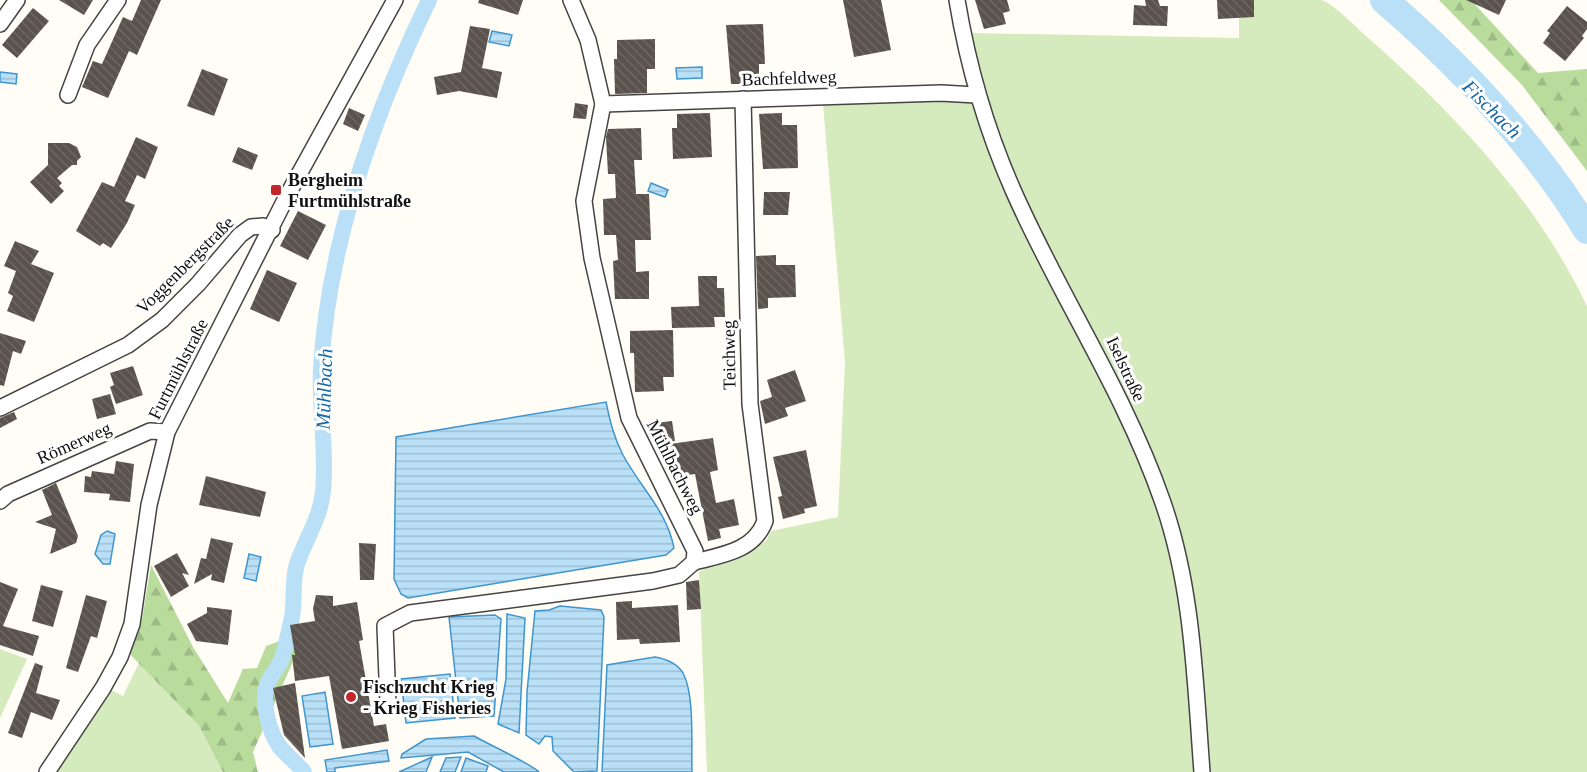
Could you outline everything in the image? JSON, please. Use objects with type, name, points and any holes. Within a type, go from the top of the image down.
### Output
[{"type":"street","points":[[0,24],[17,0]]},
{"type":"street","points":[[68,95],[87,45],[118,0]]},
{"type":"street","name":"Furtmühlstraße","points":[[47,772],[103,688],[120,657],[132,624],[149,505],[167,432],[272,230],[287,196],[395,0]]},
{"type":"street","name":"Mühlbachweg","points":[[572,0],[588,40],[603,104],[584,201],[592,258],[629,418],[695,550],[694,562]]},
{"type":"street","name":"Iselstraße","points":[[957,0],[976,95],[1013,191],[1042,252],[1104,364],[1162,499],[1184,580],[1202,772]]},
{"type":"street","name":"Bachfeldweg","points":[[603,104],[941,93],[976,95]]},
{"type":"street","name":"Teichweg","points":[[694,562],[722,555],[750,543],[759,536],[765,521],[749,386],[743,99]]},
{"type":"street","name":"Voggenbergstraße","points":[[0,408],[128,345],[162,320],[198,284],[240,235],[251,227],[263,226],[272,230]]},
{"type":"street","name":"Römerweg","points":[[0,501],[8,494],[150,431],[167,432]]},
{"type":"street","points":[[388,704],[385,626],[410,613],[653,581],[679,575],[694,562]]},
{"type":"green space","points":[[1239,0],[1321,0],[1345,16],[1400,66],[1462,128],[1491,161],[1543,230],[1567,267],[1587,306],[1587,772],[707,772],[699,572],[718,560],[752,550],[766,541],[771,531],[838,517],[845,362],[823,104],[985,101],[969,33],[1239,38]]},
{"type":"green space","points":[[1439,0],[1471,0],[1538,73],[1587,69],[1587,171],[1522,85]]},
{"type":"green space","points":[[151,565],[193,647],[228,703],[243,669],[257,668],[266,646],[280,641],[299,648],[253,752],[258,772],[223,772],[199,726],[128,652],[142,620]]},
{"type":"green space","points":[[0,649],[27,659],[0,718]]},
{"type":"green space","points":[[139,663],[199,726],[223,772],[57,772],[109,689],[123,696]]},
{"type":"water","points":[[492,31],[512,35],[509,46],[489,42]]},
{"type":"water","points":[[702,67],[702,78],[677,79],[676,68]]},
{"type":"water","points":[[0,72],[17,74],[16,84],[0,82]]},
{"type":"water","points":[[651,183],[668,190],[665,197],[648,191]]},
{"type":"water","points":[[606,402],[620,449],[665,522],[674,548],[666,555],[408,598],[401,594],[394,579],[396,437]]},
{"type":"water","points":[[107,531],[115,534],[110,564],[103,564],[95,554],[101,535]]},
{"type":"water","points":[[249,554],[261,557],[256,581],[244,578]]},
{"type":"water","points":[[560,606],[601,610],[604,617],[597,771],[574,772],[553,751],[552,737],[545,736],[539,744],[526,735],[527,692],[535,611]]},
{"type":"water","points":[[507,614],[525,618],[519,733],[498,724],[506,679]]},
{"type":"water","points":[[495,615],[501,619],[494,716],[460,718],[449,617]]},
{"type":"water","points":[[655,657],[667,660],[678,667],[687,683],[691,707],[692,772],[602,772],[607,665]]},
{"type":"water","points":[[450,674],[455,718],[406,723],[401,679]]},
{"type":"water","points":[[325,692],[333,744],[310,747],[302,696]]},
{"type":"water","points":[[474,736],[539,772],[504,772],[468,752],[401,758],[402,754],[426,739]]},
{"type":"water","points":[[387,750],[389,761],[335,768],[335,772],[327,772],[325,760]]},
{"type":"water","points":[[432,757],[426,772],[399,772]]},
{"type":"water","points":[[461,757],[455,772],[440,772],[446,758]]},
{"type":"water","points":[[466,758],[488,766],[486,772],[461,772]]},
{"type":"building","points":[[59,0],[93,0],[84,15]]},
{"type":"building","points":[[141,0],[161,0],[137,55],[129,51],[108,98],[82,87],[93,61],[102,64],[123,17],[132,21]]},
{"type":"building","points":[[479,0],[523,0],[518,15],[478,3]]},
{"type":"building","points":[[843,0],[881,0],[891,50],[854,57]]},
{"type":"building","points":[[975,0],[1007,0],[1010,11],[1003,13],[1006,24],[984,29]]},
{"type":"building","points":[[1145,0],[1158,0],[1160,6],[1168,6],[1167,26],[1133,25],[1134,5],[1146,6]]},
{"type":"building","points":[[1217,0],[1254,0],[1254,17],[1218,19]]},
{"type":"building","points":[[1466,0],[1506,0],[1499,15]]},
{"type":"building","points":[[1567,6],[1587,22],[1587,29],[1582,36],[1584,38],[1565,61],[1543,43],[1550,33],[1547,31]]},
{"type":"building","points":[[33,8],[49,21],[17,58],[2,45]]},
{"type":"building","points":[[763,24],[765,64],[759,64],[759,84],[731,84],[726,25]]},
{"type":"building","points":[[470,26],[490,29],[482,68],[502,72],[497,98],[459,91],[437,95],[434,77],[461,72]]},
{"type":"building","points":[[655,39],[655,69],[647,69],[647,93],[615,94],[614,59],[617,59],[617,40]]},
{"type":"building","points":[[202,69],[228,79],[214,116],[187,106]]},
{"type":"building","points":[[575,103],[588,105],[586,119],[573,118]]},
{"type":"building","points":[[349,108],[365,115],[358,131],[343,124]]},
{"type":"building","points":[[710,113],[712,157],[673,159],[672,128],[677,128],[677,114]]},
{"type":"building","points":[[782,113],[782,125],[797,125],[798,168],[763,169],[759,114]]},
{"type":"building","points":[[641,128],[642,160],[634,160],[636,194],[649,194],[651,240],[635,240],[636,272],[649,271],[649,299],[615,299],[613,261],[618,260],[616,235],[604,235],[603,199],[616,198],[615,174],[608,174],[606,137],[608,129]]},
{"type":"building","points":[[136,137],[158,147],[145,179],[137,175],[125,201],[135,205],[127,223],[111,248],[103,243],[100,246],[76,231],[102,182],[114,187]]},
{"type":"building","points":[[48,143],[69,143],[77,147],[81,157],[77,165],[72,165],[57,178],[62,183],[59,186],[64,191],[51,204],[30,182],[48,165]]},
{"type":"building","points":[[238,147],[258,155],[252,170],[232,162]]},
{"type":"building","points":[[764,192],[790,192],[788,215],[763,215]]},
{"type":"building","points":[[298,211],[326,225],[308,260],[280,246]]},
{"type":"building","points":[[15,241],[39,251],[31,264],[54,273],[34,322],[7,311],[13,296],[8,293],[16,271],[4,266]]},
{"type":"building","points":[[776,255],[776,265],[795,265],[796,297],[768,298],[768,308],[758,309],[756,256]]},
{"type":"building","points":[[267,270],[297,283],[279,322],[250,309]]},
{"type":"building","points":[[698,276],[717,276],[717,288],[724,288],[725,317],[714,317],[715,327],[672,328],[671,307],[699,306]]},
{"type":"building","points":[[673,330],[674,377],[663,377],[664,391],[635,392],[634,353],[630,353],[630,331]]},
{"type":"building","points":[[0,333],[26,341],[21,354],[13,351],[4,386],[0,385]]},
{"type":"building","points":[[133,366],[143,395],[116,404],[110,387],[114,385],[110,373]]},
{"type":"building","points":[[795,370],[806,401],[785,408],[788,416],[765,424],[760,401],[772,397],[767,380]]},
{"type":"building","points":[[110,394],[116,414],[97,419],[92,399]]},
{"type":"building","points":[[14,412],[17,419],[0,428],[0,418]]},
{"type":"building","points":[[672,421],[675,441],[657,443],[655,423]]},
{"type":"building","points":[[713,438],[718,470],[710,472],[716,503],[734,499],[739,525],[719,529],[721,538],[708,541],[695,474],[675,477],[670,444]]},
{"type":"building","points":[[806,450],[817,506],[804,509],[805,513],[783,519],[778,497],[782,496],[773,457]]},
{"type":"building","points":[[116,461],[134,464],[130,502],[109,500],[110,494],[84,492],[85,476],[91,477],[92,471],[114,474]]},
{"type":"building","points":[[206,476],[266,492],[260,517],[199,505]]},
{"type":"building","points":[[56,483],[78,536],[76,543],[50,554],[56,529],[35,522],[52,515],[42,490]]},
{"type":"building","points":[[211,538],[233,543],[224,583],[211,580],[212,574],[194,584],[201,558],[206,559]]},
{"type":"building","points":[[359,543],[376,544],[374,580],[360,580]]},
{"type":"building","points":[[177,553],[189,575],[182,573],[189,586],[171,597],[154,566]]},
{"type":"building","points":[[699,580],[701,609],[687,610],[686,582]]},
{"type":"building","points":[[0,582],[18,589],[3,626],[39,636],[33,656],[0,645]]},
{"type":"building","points":[[41,585],[63,591],[53,627],[32,621]]},
{"type":"building","points":[[86,595],[107,601],[97,638],[91,636],[78,672],[66,668]]},
{"type":"building","name":"Fischzucht Krieg - Krieg Fisheries","points":[[316,595],[333,596],[333,606],[357,602],[363,640],[359,641],[374,726],[386,724],[389,741],[342,749],[329,676],[295,681],[292,655],[295,655],[290,625],[315,621],[313,609]]},
{"type":"building","points":[[632,601],[632,608],[678,605],[680,642],[640,644],[639,639],[617,640],[616,602]]},
{"type":"building","points":[[207,607],[232,610],[228,645],[196,641],[187,624],[207,613]]},
{"type":"building","points":[[35,663],[43,666],[36,693],[60,700],[52,720],[31,712],[22,738],[8,733]]},
{"type":"building","points":[[295,683],[305,758],[284,735],[273,688]]},
{"type":"waterway","name":"Mühlbach","points":[[304,772],[275,740],[267,716],[265,692],[268,681],[279,665],[283,654],[292,615],[297,564],[322,501],[324,461],[321,369],[325,321],[333,273],[357,179],[390,88],[429,0]]},
{"type":"waterway","name":"Fischach","points":[[1384,0],[1468,79],[1520,137],[1544,167],[1587,230]]},
{"type":"place","name":"Bergheim Furtmühlstraße","points":[[276,190]]},
{"type":"place","name":"Fischzucht Krieg - Krieg Fisheries","points":[[351,697]]}]
